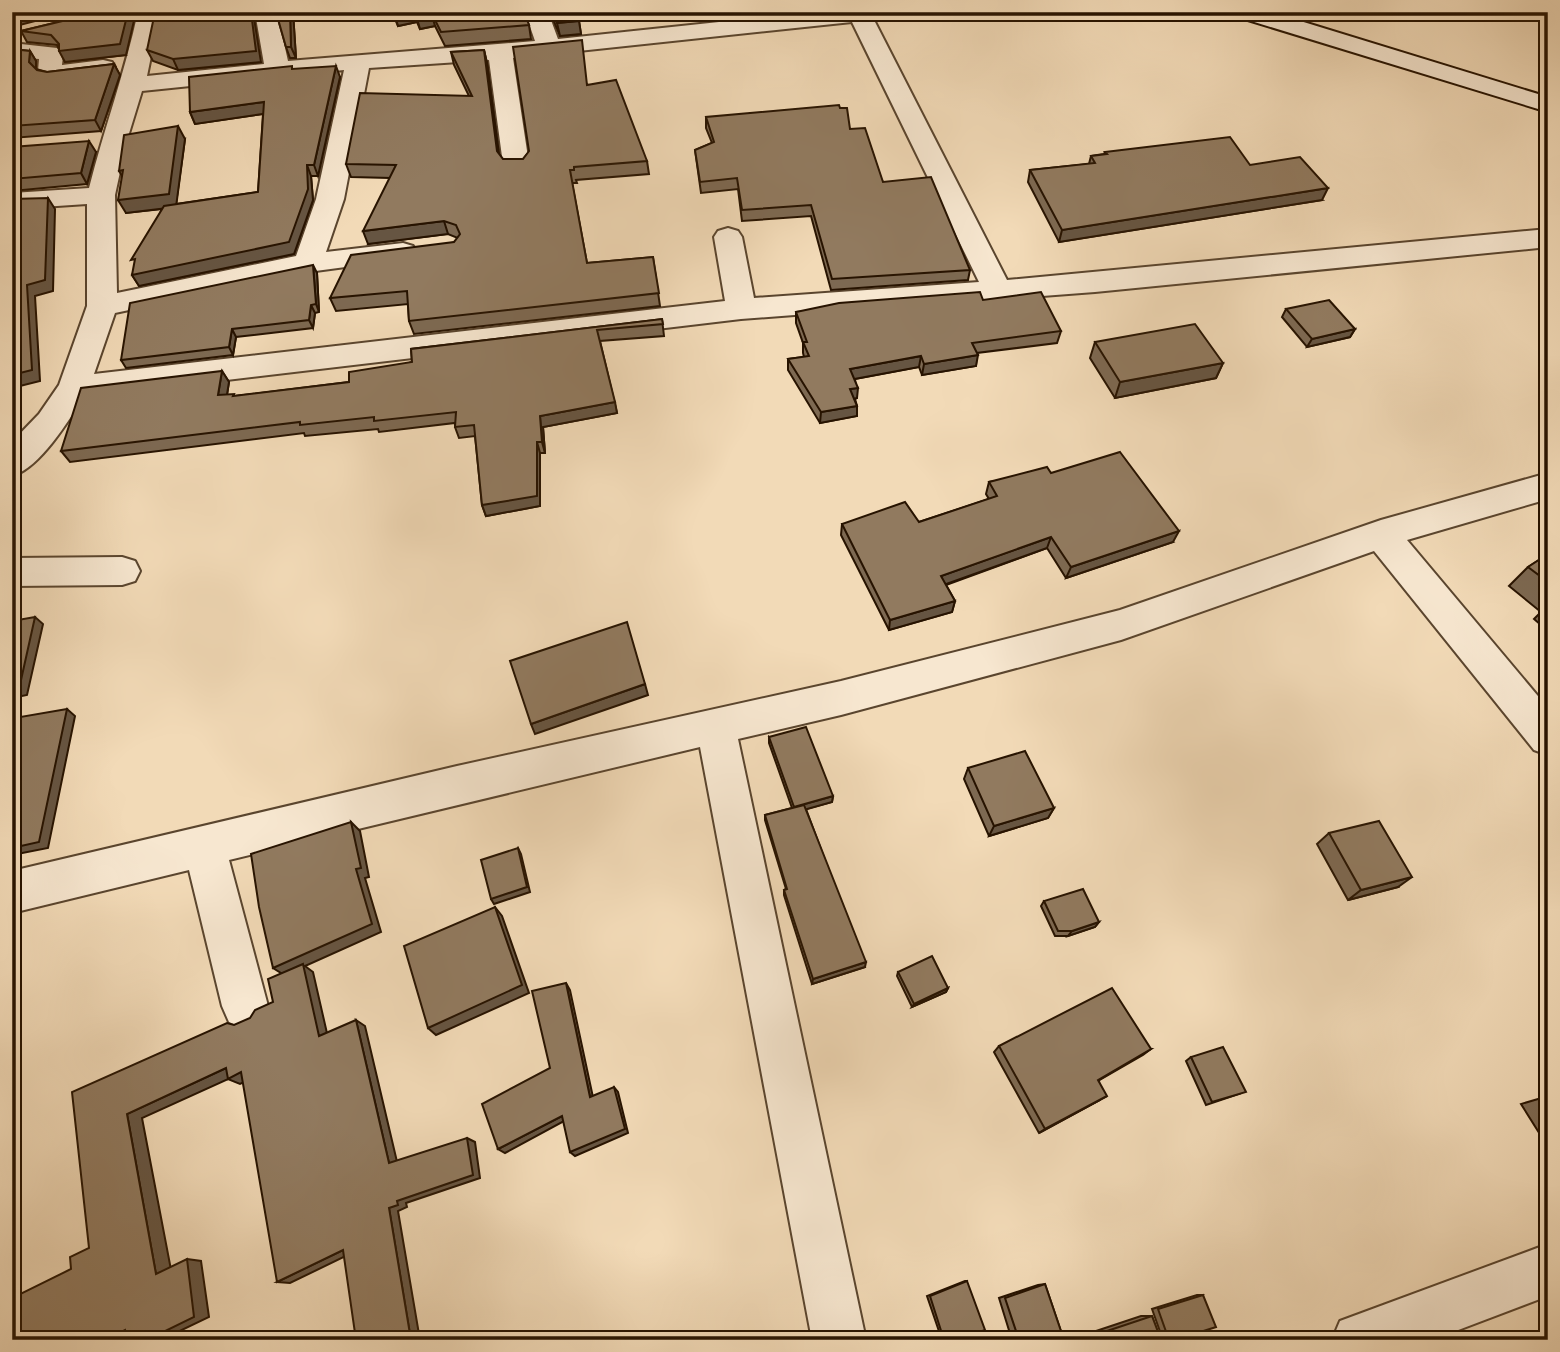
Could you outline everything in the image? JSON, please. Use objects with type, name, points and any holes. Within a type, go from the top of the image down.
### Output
[{"type":"street","points":[[12,464],[50,422],[74,387],[102,306],[101,141],[136,74],[149,12]]},
{"type":"street","points":[[266,12],[277,69]]},
{"type":"street","points":[[536,12],[550,46]]},
{"type":"street","points":[[1246,12],[1548,105]]},
{"type":"street","points":[[12,50],[48,53],[51,56],[50,71],[54,73],[136,74],[277,69],[500,52],[872,14],[998,291]]},
{"type":"street","points":[[500,52],[516,164]]},
{"type":"street","points":[[308,263],[330,199],[358,61]]},
{"type":"street","points":[[12,201],[101,195]]},
{"type":"street","points":[[728,237],[741,309]]},
{"type":"street","points":[[74,387],[741,309],[998,291],[1548,238]]},
{"type":"street","points":[[102,306],[308,263],[435,248]]},
{"type":"street","points":[[12,892],[457,785],[841,698],[1121,625],[1381,534],[1548,486]]},
{"type":"street","points":[[1381,534],[1548,738]]},
{"type":"street","points":[[12,572],[122,571]]},
{"type":"street","points":[[716,727],[839,1340]]},
{"type":"street","points":[[204,846],[245,1006]]},
{"type":"street","points":[[1359,1340],[1548,1270]]},
{"type":"building","points":[[100,12],[128,12],[120,44],[59,51],[59,44],[51,35],[21,31]]},
{"type":"building","points":[[155,12],[251,12],[256,51],[173,59],[147,50]]},
{"type":"building","points":[[276,12],[290,12],[291,47],[286,47]]},
{"type":"building","points":[[431,12],[524,12],[529,25],[441,32]]},
{"type":"building","points":[[553,12],[575,12],[579,21],[557,23]]},
{"type":"building","points":[[582,40],[587,85],[616,80],[647,161],[574,167],[574,170],[570,170],[587,263],[653,257],[659,293],[409,321],[407,291],[330,298],[351,255],[454,242],[460,234],[456,225],[444,221],[363,231],[396,165],[346,164],[360,93],[472,96],[451,52],[484,50],[497,151],[503,159],[523,159],[529,151],[513,47]]},
{"type":"building","points":[[12,49],[30,51],[29,62],[37,70],[47,72],[114,64],[95,120],[12,126]]},
{"type":"building","points":[[292,66],[292,69],[336,66],[314,165],[307,165],[308,189],[289,242],[132,275],[135,259],[131,260],[164,206],[258,192],[264,102],[190,112],[189,77]]},
{"type":"building","points":[[839,105],[840,108],[847,108],[850,129],[865,128],[883,182],[931,177],[970,270],[832,279],[811,205],[742,210],[737,178],[700,182],[695,150],[714,142],[706,117]]},
{"type":"building","points":[[178,126],[169,194],[118,200],[123,170],[119,171],[124,135]]},
{"type":"building","points":[[1230,137],[1250,165],[1300,157],[1328,188],[1062,230],[1030,170],[1095,163],[1091,156],[1107,154],[1105,152]]},
{"type":"building","points":[[89,141],[81,173],[12,179],[12,147]]},
{"type":"building","points":[[48,198],[45,280],[27,285],[32,370],[12,375],[12,199]]},
{"type":"building","points":[[313,265],[316,304],[311,305],[309,320],[232,329],[229,347],[121,360],[130,303]]},
{"type":"building","points":[[980,292],[983,300],[1041,292],[1061,331],[972,343],[978,355],[924,364],[921,356],[850,369],[858,388],[850,389],[857,406],[821,412],[788,359],[809,356],[796,312],[839,303]]},
{"type":"building","points":[[1329,300],[1355,329],[1312,339],[1286,309]]},
{"type":"building","points":[[662,319],[663,324],[597,330],[615,402],[540,416],[542,442],[537,442],[537,496],[482,505],[474,425],[455,427],[456,412],[374,421],[374,417],[300,425],[300,422],[61,451],[81,388],[222,371],[218,395],[234,394],[233,396],[349,382],[349,372],[412,362],[411,349]]},
{"type":"building","points":[[1195,324],[1223,363],[1120,382],[1095,342]]},
{"type":"building","points":[[1120,452],[1179,531],[1071,567],[1051,537],[941,576],[955,601],[890,620],[842,524],[905,502],[919,522],[997,496],[989,482],[1047,467],[1051,473]]},
{"type":"building","points":[[1548,554],[1548,582],[1528,567]]},
{"type":"building","points":[[35,617],[19,689],[12,690],[12,621]]},
{"type":"building","points":[[627,622],[645,684],[531,724],[510,661]]},
{"type":"building","points":[[67,709],[39,842],[12,848],[12,754],[20,717]]},
{"type":"building","points":[[806,727],[833,796],[794,807],[769,737]]},
{"type":"building","points":[[1025,751],[1054,808],[994,826],[968,768]]},
{"type":"building","points":[[804,805],[866,962],[813,979],[784,890],[787,889],[765,815]]},
{"type":"building","points":[[1379,821],[1412,877],[1361,890],[1329,833]]},
{"type":"building","points":[[351,822],[361,868],[356,869],[372,924],[273,968],[259,907],[251,854]]},
{"type":"building","points":[[518,848],[527,887],[491,899],[481,860]]},
{"type":"building","points":[[1083,889],[1099,922],[1072,931],[1058,931],[1044,901]]},
{"type":"building","points":[[495,907],[522,985],[428,1028],[404,946]]},
{"type":"building","points":[[932,956],[948,988],[914,1004],[898,972]]},
{"type":"building","points":[[303,964],[319,1036],[356,1020],[389,1163],[467,1138],[473,1175],[397,1201],[398,1205],[389,1208],[411,1340],[356,1340],[343,1250],[277,1282],[241,1072],[228,1079],[226,1068],[127,1114],[156,1274],[187,1259],[194,1317],[147,1340],[126,1340],[125,1330],[105,1340],[12,1340],[12,1298],[71,1269],[70,1257],[89,1248],[72,1092],[227,1023],[234,1025],[250,1018],[255,1010],[273,1002],[268,979]]},
{"type":"building","points":[[566,983],[590,1097],[614,1087],[625,1129],[570,1152],[562,1116],[498,1149],[482,1104],[550,1068],[532,991]]},
{"type":"building","points":[[1112,988],[1151,1049],[1098,1080],[1107,1096],[1045,1129],[999,1046]]},
{"type":"building","points":[[1223,1047],[1246,1092],[1212,1102],[1191,1057]]},
{"type":"building","points":[[1548,1097],[1548,1110],[1541,1099]]},
{"type":"building","points":[[967,1281],[985,1330],[959,1340],[944,1340],[930,1296]]},
{"type":"building","points":[[1045,1284],[1064,1340],[1019,1340],[1005,1298]]},
{"type":"building","points":[[1203,1295],[1216,1327],[1169,1340],[1158,1309]]},
{"type":"building","points":[[1152,1316],[1161,1340],[1080,1340]]}]
